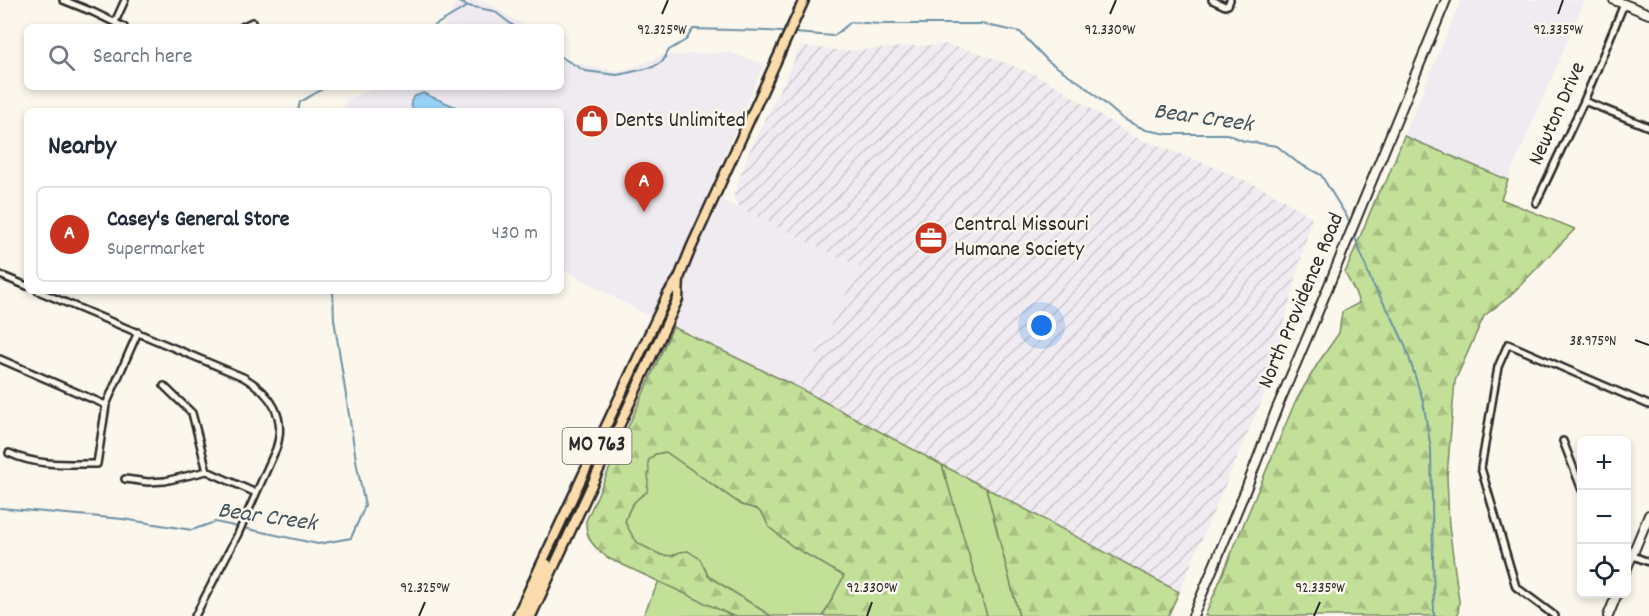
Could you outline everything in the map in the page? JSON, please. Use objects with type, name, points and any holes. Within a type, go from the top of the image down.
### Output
[{"type":"main road","name":"MO 763","points":[[517,616],[668,294],[679,278],[804,0]]},
{"type":"main road","name":"MO 763","points":[[531,616],[678,299],[679,278]]},
{"type":"main road","points":[[564,545],[566,522],[591,470],[591,457]]},
{"type":"main road","points":[[524,616],[548,562],[550,545]]},
{"type":"street","points":[[63,0],[119,24]]},
{"type":"street","points":[[115,22],[125,0]]},
{"type":"street","points":[[1212,0],[1225,6],[1230,0]]},
{"type":"street","name":"North Providence Road","points":[[1193,616],[1446,0]]},
{"type":"street","points":[[1614,0],[1649,14]]},
{"type":"street","name":"Newton Drive","points":[[1536,203],[1584,101],[1624,4]]},
{"type":"street","points":[[248,24],[252,22]]},
{"type":"street","points":[[1584,101],[1649,127]]},
{"type":"street","points":[[0,275],[24,285]]},
{"type":"street","points":[[45,294],[243,377],[256,385],[272,403],[278,417],[280,439],[238,534],[195,616]]},
{"type":"street","points":[[9,453],[18,458],[44,462],[69,465],[97,464],[106,405],[138,332]]},
{"type":"street","points":[[1555,616],[1516,587],[1481,468],[1497,367],[1508,344],[1649,405]]},
{"type":"street","points":[[0,359],[106,405]]},
{"type":"street","points":[[164,386],[192,413],[207,471]]},
{"type":"street","points":[[1563,441],[1577,479]]},
{"type":"street","points":[[125,479],[148,482],[165,481],[207,471],[256,493]]},
{"type":"street","points":[[1631,559],[1649,515]]},
{"type":"street","points":[[1633,555],[1649,562]]},
{"type":"street","points":[[1608,616],[1615,598]]},
{"type":"shaded area","points":[[458,0],[472,0],[487,3],[522,24],[445,24]]},
{"type":"shaded area","points":[[1461,0],[1585,0],[1508,180],[1404,136]]},
{"type":"shaded area","points":[[944,44],[977,52],[1034,74],[1057,86],[1132,136],[1269,191],[1312,217],[1268,386],[1179,592],[799,388],[859,267],[742,209],[735,202],[734,195],[747,156],[801,46],[844,51]]},
{"type":"shaded area","points":[[727,52],[764,64],[708,193],[859,267],[799,388],[647,315],[564,270],[564,108],[342,108],[347,100],[370,90],[564,90],[564,58],[592,67],[622,71],[662,56]]},
{"type":"green space","points":[[1404,136],[1508,180],[1501,199],[1575,229],[1510,296],[1484,316],[1455,381],[1447,476],[1449,526],[1459,601],[1458,616],[1205,616],[1295,402],[1339,333],[1342,312],[1359,303],[1345,273]]},
{"type":"green space","points":[[673,327],[799,388],[942,465],[987,616],[823,616],[844,576],[792,546],[769,527],[757,509],[742,505],[666,452],[655,454],[648,461],[647,492],[633,504],[628,512],[625,522],[633,537],[639,544],[661,555],[672,556],[688,551],[700,559],[708,576],[771,616],[733,616],[608,558],[599,551],[589,538],[586,521]]},
{"type":"green space","points":[[666,452],[742,505],[757,509],[763,514],[769,527],[792,546],[844,576],[823,616],[771,616],[708,576],[704,566],[680,552],[672,556],[661,555],[638,544],[625,522],[643,484],[648,461],[655,454]]},
{"type":"green space","points":[[942,465],[986,488],[1019,616],[987,616]]},
{"type":"green space","points":[[986,488],[1179,592],[1168,616],[1019,616]]},
{"type":"green space","points":[[659,581],[733,616],[643,616]]},
{"type":"water","points":[[423,93],[457,108],[412,108],[411,101],[415,96]]},
{"type":"waterway","points":[[455,0],[468,6]]},
{"type":"waterway","name":"Bear Creek","points":[[437,24],[468,6],[494,11],[511,24]]},
{"type":"waterway","name":"Bear Creek","points":[[564,59],[585,71],[617,75],[653,67],[663,61],[669,50],[686,40],[693,29],[834,36],[851,22],[981,24],[1020,32],[1048,61],[1082,84],[1123,119],[1146,130],[1168,134],[1227,134],[1244,141],[1277,146],[1298,163],[1321,175],[1351,227]]},
{"type":"waterway","name":"Bear Creek","points":[[299,108],[300,102],[321,90]]},
{"type":"waterway","name":"Bear Creek","points":[[1353,232],[1372,283],[1405,345],[1423,401],[1431,449],[1434,616]]},
{"type":"waterway","name":"Bear Creek","points":[[0,508],[123,519],[192,530],[215,522],[318,544],[351,538],[365,506],[334,319],[333,294]]},
{"type":"place","name":"Dents Unlimited","points":[[592,121]]},
{"type":"place","name":"Casey's General Store","points":[[644,212]]},
{"type":"place","name":"Central Missouri Humane Society","points":[[931,238]]}]
